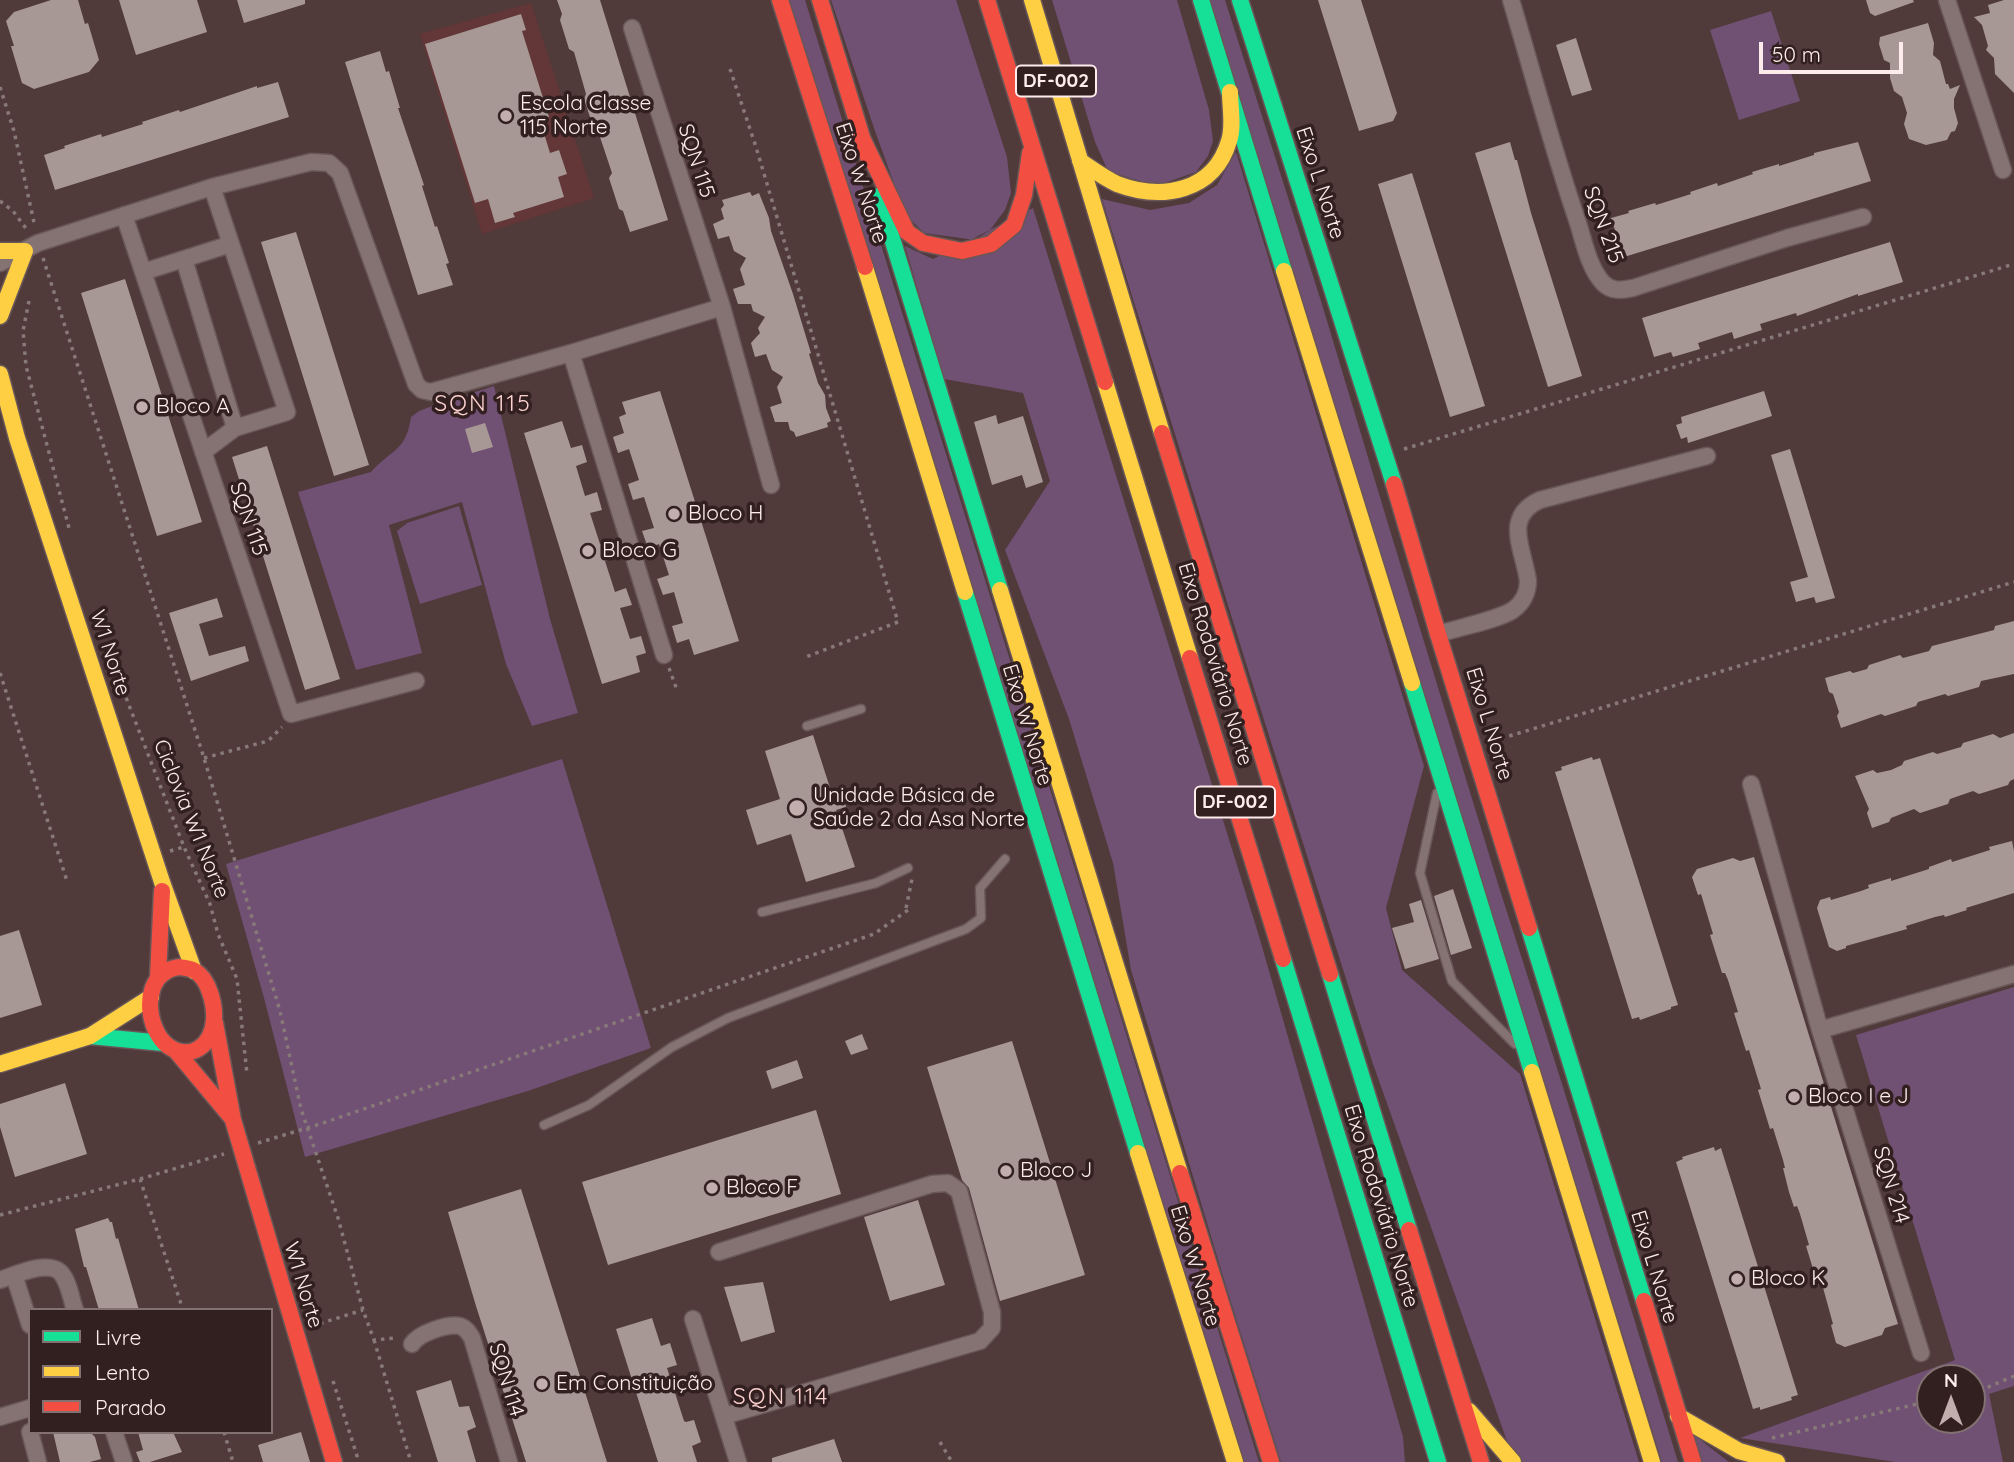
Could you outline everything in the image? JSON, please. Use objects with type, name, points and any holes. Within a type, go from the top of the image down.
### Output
[{"type":"main road","name":"Eixo W Norte","points":[[780,0],[843,194],[1087,992],[1235,1462]]},
{"type":"main road","name":"Eixo W Norte","points":[[820,0],[1142,1054],[1271,1462]]},
{"type":"main road","name":"Eixo Rodoviário Norte","points":[[987,0],[1438,1462]]},
{"type":"main road","name":"Eixo Rodoviário Norte","points":[[1032,0],[1198,551],[1481,1462]]},
{"type":"main road","points":[[1201,0],[1652,1462]]},
{"type":"main road","name":"Eixo L Norte","points":[[1240,0],[1385,455],[1693,1462]]},
{"type":"main road","points":[[1080,161],[1118,184],[1155,194],[1182,190],[1204,180],[1222,160],[1230,138],[1230,92]]},
{"type":"main road","points":[[863,140],[907,232],[923,243],[962,251],[991,244],[1014,225],[1024,195],[1031,143]]},
{"type":"main road","points":[[0,251],[31,247]]},
{"type":"main road","points":[[0,316],[31,247]]},
{"type":"main road","name":"W1 Norte","points":[[0,374],[6,424],[194,971]]},
{"type":"main road","name":"W1 Norte","points":[[158,977],[162,882]]},
{"type":"main road","points":[[90,1036],[170,1047],[187,1052],[202,1048],[210,1039],[215,1023],[212,1000],[194,971],[179,967],[158,977],[151,997],[152,1021],[156,1032],[170,1047]]},
{"type":"main road","points":[[0,1064],[90,1036],[151,997]]},
{"type":"main road","name":"W1 Norte","points":[[215,1023],[233,1120],[334,1462]]},
{"type":"main road","name":"W1 Norte","points":[[170,1047],[233,1120]]},
{"type":"main road","points":[[1417,1394],[1417,1448]]},
{"type":"main road","points":[[1462,1402],[1513,1462]]},
{"type":"main road","points":[[1678,1416],[1739,1451],[1777,1462]]},
{"type":"street","name":"SQN 215","points":[[1511,0],[1591,263],[1601,281],[1610,289],[1617,291],[1633,288],[1787,238],[1863,217]]},
{"type":"street","points":[[1947,0],[2003,170]]},
{"type":"street","name":"SQN 115","points":[[632,28],[722,307],[771,485]]},
{"type":"street","points":[[0,263],[31,247],[212,187],[311,162],[329,163],[340,173],[416,384],[422,390],[431,392],[722,307]]},
{"type":"street","points":[[203,452],[234,428],[287,412],[212,187]]},
{"type":"street","name":"SQN 115","points":[[124,215],[291,714]]},
{"type":"street","points":[[143,272],[232,244]]},
{"type":"street","points":[[184,259],[234,428]]},
{"type":"street","points":[[571,353],[664,655]]},
{"type":"street","points":[[1438,634],[1500,615],[1513,610],[1520,603],[1528,588],[1528,581],[1518,528],[1519,519],[1532,504],[1706,456]]},
{"type":"street","points":[[291,714],[415,681]]},
{"type":"street","name":"SQN 214","points":[[1751,784],[1820,1030],[1921,1353]]},
{"type":"street","points":[[1820,1030],[2014,974]]},
{"type":"street","points":[[719,1252],[932,1184],[948,1183],[958,1191],[992,1312],[992,1328],[980,1341],[724,1416]]},
{"type":"street","points":[[28,1321],[7,1278],[41,1267],[54,1268],[60,1272],[74,1308]]},
{"type":"street","points":[[693,1319],[738,1462]]},
{"type":"street","name":"SQN 114","points":[[414,1340],[443,1327],[461,1326],[467,1330],[472,1338],[509,1462]]},
{"type":"street","points":[[0,1417],[27,1409]]},
{"type":"street","points":[[31,1434],[38,1462]]},
{"type":"street","points":[[115,1434],[124,1462]]},
{"type":"lane","points":[[807,726],[861,709]]},
{"type":"lane","points":[[1441,776],[1420,873],[1451,981],[1527,1055]]},
{"type":"lane","points":[[544,1125],[589,1105],[672,1047],[728,1018],[966,929],[981,918],[980,888],[1005,859]]},
{"type":"lane","points":[[762,912],[876,883],[908,868]]},
{"type":"path","points":[[730,69],[756,147],[898,622],[803,658]]},
{"type":"path","points":[[0,87],[14,131],[31,247]]},
{"type":"path","points":[[0,201],[13,211],[31,247],[204,758],[281,1011],[302,1110],[338,1218],[363,1310],[411,1462]]},
{"type":"path","points":[[1385,455],[2014,264]]},
{"type":"path","points":[[30,296],[23,331],[26,366],[72,540]]},
{"type":"path","points":[[1474,747],[2014,582]]},
{"type":"path","points":[[0,673],[67,881]]},
{"type":"path","name":"Ciclovia W1 Norte","points":[[120,682],[184,847],[210,904],[218,934],[237,979],[248,1084]]},
{"type":"path","points":[[204,758],[268,741],[291,714]]},
{"type":"path","points":[[0,1215],[140,1178],[333,1120],[874,934],[907,909],[912,878]]},
{"type":"path","points":[[255,1133],[261,1154]]},
{"type":"path","points":[[140,1178],[182,1308]]},
{"type":"path","points":[[295,1332],[363,1310]]},
{"type":"path","points":[[374,1340],[414,1340]]},
{"type":"path","points":[[331,1374],[359,1462]]},
{"type":"path","points":[[1986,1388],[2014,1376]]},
{"type":"path","points":[[1771,1438],[1916,1404]]},
{"type":"path","points":[[224,1434],[233,1462]]},
{"type":"path","points":[[940,1442],[952,1462]]},
{"type":"shaded area","points":[[789,0],[805,0],[1259,1462],[1243,1462]]},
{"type":"shaded area","points":[[831,0],[956,0],[1007,157],[1011,193],[1005,210],[990,230],[975,240],[924,233],[905,214]]},
{"type":"shaded area","points":[[1052,0],[1177,0],[1209,110],[1213,141],[1208,156],[1196,172],[1156,186],[1108,171],[1095,142]]},
{"type":"shaded area","points":[[1208,0],[1225,0],[1321,301],[1678,1462],[1662,1462]]},
{"type":"shaded area","name":"Escola Classe 115 Norte","points":[[531,3],[594,198],[482,234],[420,34]]},
{"type":"shaded area","points":[[1771,11],[1800,101],[1739,120],[1710,30]]},
{"type":"shaded area","points":[[1236,152],[1424,766],[1386,908],[1402,970],[1520,1074],[1639,1462],[1522,1462],[1508,1444],[1373,1064],[1102,199],[1150,210],[1189,203],[1217,185]]},
{"type":"shaded area","points":[[1033,208],[1259,936],[1403,1437],[1405,1462],[1281,1462],[1131,970],[1113,863],[1069,719],[1005,550],[1050,481],[1023,393],[944,379],[905,246],[933,259]]},
{"type":"shaded area","points":[[494,386],[550,619],[578,713],[532,726],[506,664],[462,502],[389,525],[422,653],[356,670],[298,492],[371,472],[401,444],[411,417],[419,411]]},
{"type":"shaded area","points":[[459,506],[482,585],[420,604],[397,531],[407,523]]},
{"type":"shaded area","points":[[562,759],[651,1048],[528,1091],[305,1157],[226,864]]},
{"type":"shaded area","points":[[2014,987],[2014,1386],[1989,1394],[2003,1462],[1895,1462],[1740,1438],[1916,1374],[1916,1434],[1986,1434],[1986,1364],[1944,1364],[1955,1360],[1856,1035]]},
{"type":"shaded area","points":[[1690,1428],[1703,1442],[1729,1462],[1700,1462]]},
{"type":"building","points":[[51,0],[78,0],[99,60],[89,72],[34,89],[22,83],[6,21],[14,12]]},
{"type":"building","points":[[119,0],[197,0],[207,32],[136,55]]},
{"type":"building","points":[[237,0],[305,0],[305,4],[244,23]]},
{"type":"building","points":[[557,0],[600,0],[668,220],[630,232],[623,211],[619,209],[609,178],[612,173],[584,99],[586,94],[574,52],[569,49],[560,20],[562,14]]},
{"type":"building","points":[[1318,0],[1361,0],[1397,113],[1393,121],[1359,131]]},
{"type":"building","points":[[1866,0],[1914,2],[1875,16],[1870,13]]},
{"type":"building","points":[[2014,0],[2014,93],[1995,74],[1994,58],[1986,50],[1988,46],[1982,25],[1974,17],[1990,13],[1988,5]]},
{"type":"building","name":"Escola Classe 115 Norte","points":[[521,14],[526,30],[522,31],[549,117],[540,120],[550,153],[559,150],[567,174],[558,177],[564,197],[513,213],[515,217],[495,223],[488,199],[475,203],[425,44]]},
{"type":"building","points":[[1928,23],[1934,43],[1933,55],[1940,61],[1946,84],[1950,89],[1960,85],[1954,99],[1958,123],[1955,131],[1951,132],[1947,140],[1926,145],[1909,139],[1904,124],[1907,113],[1902,97],[1894,91],[1890,78],[1890,63],[1884,60],[1879,44],[1880,37]]},
{"type":"building","points":[[1576,38],[1592,90],[1572,96],[1556,45]]},
{"type":"building","points":[[380,51],[386,72],[389,71],[398,108],[424,185],[422,186],[449,263],[446,264],[453,285],[418,295],[345,62]]},
{"type":"building","points":[[278,82],[289,117],[55,190],[44,155],[101,134],[102,137],[179,110],[180,112],[257,86]]},
{"type":"building","points":[[1510,142],[1582,376],[1548,387],[1475,153]]},
{"type":"building","points":[[1858,142],[1871,181],[1624,257],[1611,218],[1691,194],[1690,192],[1717,183],[1718,186],[1753,174],[1752,172]]},
{"type":"building","points":[[1412,173],[1485,406],[1450,417],[1378,184]]},
{"type":"building","points":[[750,192],[752,196],[759,193],[769,218],[831,421],[827,423],[828,427],[796,437],[788,422],[775,422],[770,407],[782,403],[777,387],[783,377],[772,370],[766,354],[755,357],[751,343],[760,333],[758,328],[765,317],[753,311],[751,304],[738,304],[733,289],[745,285],[740,269],[746,258],[734,251],[729,236],[718,239],[713,224],[724,219],[722,200]]},
{"type":"building","points":[[296,232],[369,465],[334,476],[261,242]]},
{"type":"building","points":[[1890,242],[1903,282],[1858,294],[1797,316],[1796,313],[1760,324],[1762,330],[1734,339],[1732,332],[1698,343],[1700,349],[1673,357],[1671,352],[1654,357],[1642,318]]},
{"type":"building","name":"Bloco A","points":[[125,279],[202,522],[157,536],[81,293]]},
{"type":"building","name":"Bloco H","points":[[660,391],[739,641],[694,655],[689,639],[677,643],[672,626],[683,623],[674,592],[663,595],[657,579],[669,575],[659,544],[648,548],[642,531],[654,528],[644,497],[633,500],[628,484],[639,480],[629,449],[618,453],[613,437],[624,433],[619,417],[626,414],[622,402]]},
{"type":"building","points":[[1764,391],[1772,416],[1688,443],[1687,437],[1681,439],[1676,425],[1682,423],[1681,417]]},
{"type":"building","points":[[996,415],[998,424],[1023,416],[1043,482],[1026,488],[1022,475],[992,485],[974,422]]},
{"type":"building","name":"Bloco G","points":[[562,421],[571,448],[582,445],[587,462],[576,466],[585,496],[597,492],[602,510],[590,513],[600,544],[611,540],[617,557],[605,561],[615,592],[626,588],[632,605],[620,608],[630,639],[641,636],[646,653],[636,656],[640,672],[602,684],[524,433]]},
{"type":"building","points":[[485,423],[493,447],[472,453],[465,429]]},
{"type":"building","points":[[267,446],[340,679],[305,690],[232,457]]},
{"type":"building","points":[[1790,449],[1835,598],[1816,603],[1814,597],[1796,602],[1790,582],[1808,577],[1771,455]]},
{"type":"building","points":[[217,598],[223,617],[199,624],[209,656],[245,646],[249,661],[191,681],[169,613]]},
{"type":"building","points":[[2014,621],[2014,674],[1981,681],[1979,687],[1918,702],[1916,706],[1885,716],[1881,714],[1841,728],[1837,716],[1839,712],[1825,678],[1867,669],[1869,665],[1900,655],[1903,658],[1929,651],[1932,646],[1994,630],[1995,626]]},
{"type":"building","points":[[2014,733],[2014,779],[2008,785],[1979,794],[1973,791],[1950,799],[1948,804],[1920,813],[1914,809],[1872,828],[1867,813],[1869,809],[1855,776],[1873,770],[1877,773],[1891,770],[1902,765],[1904,761],[1961,747],[1963,743],[1993,734],[2000,738]]},
{"type":"building","name":"Unidade Básica de Saúde 2 da Asa Norte","points":[[813,735],[832,794],[841,790],[846,807],[836,810],[855,867],[806,882],[791,834],[757,845],[746,810],[780,799],[765,751]]},
{"type":"building","points":[[1592,757],[1593,760],[1600,758],[1678,1005],[1640,1020],[1639,1017],[1632,1019],[1555,772],[1562,770],[1561,767]]},
{"type":"building","points":[[2012,841],[2014,893],[1945,917],[1935,917],[1906,926],[1907,929],[1837,951],[1829,947],[1817,908],[1820,900],[1830,897],[1831,900],[1861,891],[1869,888],[1868,885],[1891,878],[1891,881]]},
{"type":"building","name":"Bloco I e J","points":[[1754,857],[1898,1324],[1885,1328],[1882,1335],[1845,1347],[1836,1343],[1822,1284],[1818,1285],[1800,1214],[1797,1206],[1794,1207],[1789,1192],[1783,1160],[1773,1128],[1770,1129],[1749,1050],[1746,1051],[1734,1013],[1738,1012],[1710,935],[1713,934],[1701,894],[1698,895],[1692,877],[1697,869],[1733,858],[1740,861]]},
{"type":"building","points":[[1453,889],[1472,948],[1451,955],[1434,896]]},
{"type":"building","points":[[1421,900],[1439,959],[1405,969],[1392,928],[1414,922],[1409,904]]},
{"type":"building","points":[[19,930],[42,1005],[0,1018],[0,936]]},
{"type":"building","points":[[862,1034],[868,1049],[851,1055],[845,1041]]},
{"type":"building","name":"Bloco J","points":[[1012,1041],[1085,1275],[1000,1301],[969,1188],[962,1180],[927,1067]]},
{"type":"building","points":[[797,1060],[803,1078],[772,1089],[766,1071]]},
{"type":"building","points":[[65,1083],[87,1154],[15,1177],[0,1127],[0,1104]]},
{"type":"building","name":"Bloco F","points":[[816,1110],[841,1194],[608,1265],[582,1182]]},
{"type":"building","name":"Bloco K","points":[[1714,1147],[1715,1151],[1721,1148],[1798,1395],[1791,1397],[1792,1400],[1760,1410],[1760,1407],[1753,1409],[1676,1162],[1683,1159],[1682,1157]]},
{"type":"building","name":"Em Constituição","points":[[521,1189],[607,1462],[526,1462],[476,1306],[448,1212]]},
{"type":"building","points":[[918,1200],[945,1285],[890,1301],[864,1217]]},
{"type":"building","points":[[108,1218],[112,1222],[138,1308],[98,1308],[84,1267],[75,1229]]},
{"type":"building","points":[[763,1282],[775,1332],[741,1342],[724,1287]]},
{"type":"building","points":[[652,1318],[661,1346],[670,1343],[677,1365],[667,1368],[684,1421],[694,1420],[701,1442],[692,1446],[697,1462],[658,1462],[616,1329]]},
{"type":"building","points":[[451,1380],[459,1407],[469,1406],[476,1427],[467,1431],[476,1462],[438,1462],[416,1391]]},
{"type":"building","points":[[301,1432],[310,1462],[263,1462],[258,1445]]},
{"type":"building","points":[[53,1434],[92,1434],[95,1437],[101,1459],[90,1462],[60,1462]]},
{"type":"building","points":[[139,1434],[174,1434],[182,1452],[150,1462],[140,1462],[136,1452],[143,1450]]},
{"type":"building","points":[[834,1439],[842,1462],[772,1462],[772,1458]]},
{"type":"traffic: fast","points":[[1201,0],[1284,271]]},
{"type":"traffic: fast","points":[[1240,0],[1394,484]]},
{"type":"traffic: fast","points":[[879,196],[1000,590]]},
{"type":"traffic: fast","points":[[965,592],[1138,1153]]},
{"type":"traffic: fast","points":[[1412,683],[1532,1072]]},
{"type":"traffic: fast","points":[[1529,928],[1644,1301]]},
{"type":"traffic: fast","points":[[1283,959],[1438,1462]]},
{"type":"traffic: fast","points":[[1330,974],[1409,1230]]},
{"type":"traffic: fast","points":[[90,1036],[163,1043]]},
{"type":"traffic: slow","points":[[1032,0],[1162,433]]},
{"type":"traffic: slow","points":[[1080,161],[1112,182],[1134,189],[1168,191],[1199,182],[1212,172],[1229,141],[1232,123],[1230,92]]},
{"type":"traffic: slow","points":[[0,251],[25,251],[0,316]]},
{"type":"traffic: slow","points":[[865,267],[965,592]]},
{"type":"traffic: slow","points":[[1284,271],[1412,683]]},
{"type":"traffic: slow","points":[[0,374],[17,438],[162,882],[194,971]]},
{"type":"traffic: slow","points":[[1105,382],[1190,658]]},
{"type":"traffic: slow","points":[[1000,590],[1180,1173]]},
{"type":"traffic: slow","points":[[0,1064],[90,1036],[151,997]]},
{"type":"traffic: slow","points":[[1532,1072],[1652,1462]]},
{"type":"traffic: slow","points":[[1138,1153],[1235,1462]]},
{"type":"traffic: slow","points":[[1469,1411],[1513,1462]]},
{"type":"traffic: slow","points":[[1678,1416],[1739,1451],[1777,1462]]},
{"type":"traffic: jam","points":[[780,0],[865,267]]},
{"type":"traffic: jam","points":[[820,0],[868,157]]},
{"type":"traffic: jam","points":[[987,0],[1105,382]]},
{"type":"traffic: jam","points":[[863,140],[907,232],[923,243],[962,251],[991,244],[1014,225],[1024,195],[1030,153]]},
{"type":"traffic: jam","points":[[1162,433],[1330,974]]},
{"type":"traffic: jam","points":[[1394,484],[1529,928]]},
{"type":"traffic: jam","points":[[1190,658],[1283,959]]},
{"type":"traffic: jam","points":[[158,977],[162,891]]},
{"type":"traffic: jam","points":[[179,967],[195,971],[204,980],[210,993],[214,1020],[205,1043],[185,1052],[176,1051],[161,1039],[150,1010],[150,999],[157,980],[167,971],[179,967]]},
{"type":"traffic: jam","points":[[215,1023],[233,1120],[334,1462]]},
{"type":"traffic: jam","points":[[176,1051],[231,1117]]},
{"type":"traffic: jam","points":[[1180,1173],[1271,1462]]},
{"type":"traffic: jam","points":[[1409,1230],[1481,1462]]},
{"type":"traffic: jam","points":[[1644,1301],[1693,1462]]},
{"type":"place","name":"Escola Classe 115 Norte","points":[[506,116]]},
{"type":"place","name":"Bloco A","points":[[142,407]]},
{"type":"place","name":"Bloco H","points":[[674,514]]},
{"type":"place","name":"Bloco G","points":[[588,551]]},
{"type":"place","name":"Unidade Básica de Saúde 2 da Asa Norte","points":[[797,808]]},
{"type":"place","name":"Bloco I e J","points":[[1794,1097]]},
{"type":"place","name":"Bloco J","points":[[1006,1171]]},
{"type":"place","name":"Bloco F","points":[[712,1188]]},
{"type":"place","name":"Bloco K","points":[[1737,1279]]},
{"type":"place","name":"Em Constituição","points":[[542,1384]]},
{"type":"district","name":"SQN 115","points":[[483,404]]},
{"type":"district","name":"SQN 114","points":[[781,1397]]}]
